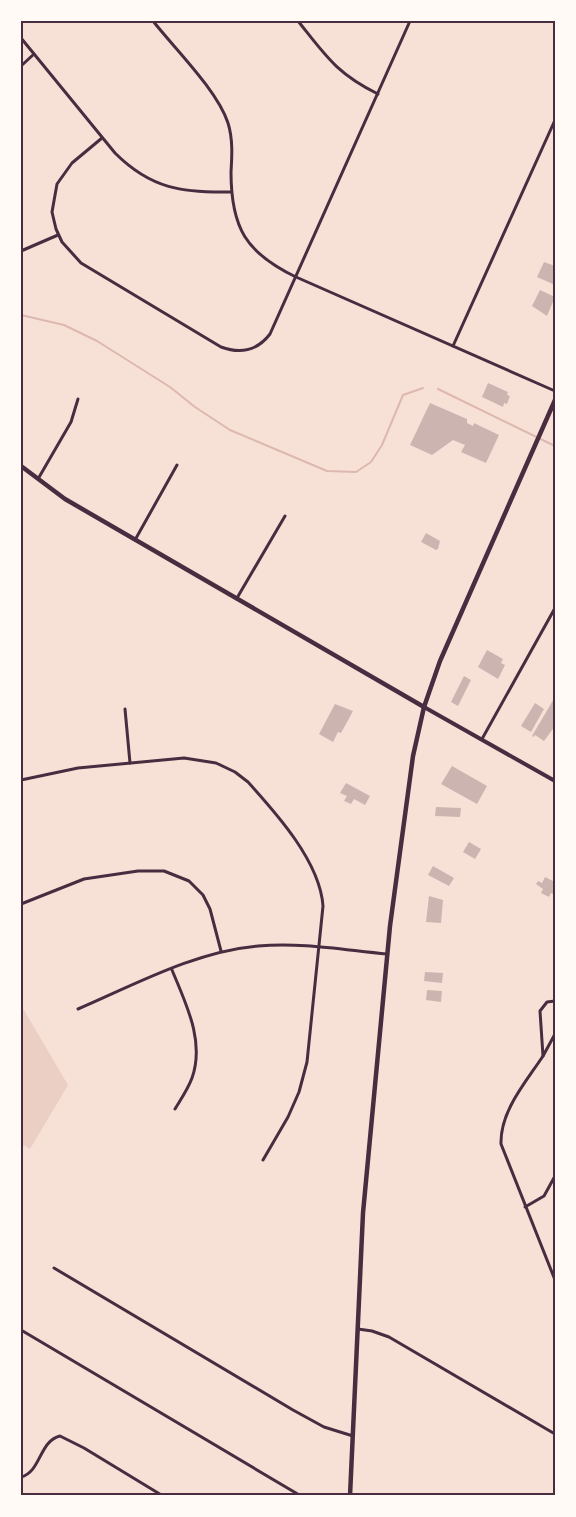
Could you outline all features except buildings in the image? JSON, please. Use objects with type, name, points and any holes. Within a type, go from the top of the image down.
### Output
[{"type":"main road","points":[[350,1496],[364,1213],[388,954],[406,804],[424,708],[441,660],[555,400]]},
{"type":"main road","points":[[21,466],[65,500],[238,598],[424,708]]},
{"type":"street","points":[[153,21],[222,110],[232,143],[231,192],[235,217],[246,240],[268,262],[296,277],[555,391]]},
{"type":"street","points":[[298,21],[339,71],[357,84],[378,94]]},
{"type":"street","points":[[102,138],[72,163],[57,184],[52,212],[58,235],[68,251],[81,263],[229,350],[249,350],[266,339],[296,277],[410,21]]},
{"type":"street","points":[[21,38],[123,162],[156,183],[182,191],[231,192]]},
{"type":"street","points":[[21,66],[34,54]]},
{"type":"street","points":[[453,346],[555,120]]},
{"type":"street","points":[[21,251],[58,235]]},
{"type":"street","points":[[38,480],[71,422],[78,399]]},
{"type":"street","points":[[135,540],[178,465]]},
{"type":"street","points":[[238,598],[285,516]]},
{"type":"street","points":[[482,739],[555,608]]},
{"type":"street","points":[[424,708],[555,781]]},
{"type":"street","points":[[125,709],[130,763]]},
{"type":"street","points":[[21,780],[62,770],[184,758],[200,759],[226,767],[248,782],[272,811],[316,873],[324,906],[311,1041],[304,1078],[288,1117],[263,1160]]},
{"type":"street","points":[[21,904],[84,879],[138,871],[164,871],[190,881],[203,895],[210,909],[221,952]]},
{"type":"street","points":[[78,1009],[221,952],[277,945],[388,954]]},
{"type":"street","points":[[172,970],[192,1023],[196,1048],[192,1078],[175,1109]]},
{"type":"street","points":[[543,1056],[540,1011],[546,1002],[555,1001]]},
{"type":"street","points":[[555,1034],[506,1113],[500,1132],[502,1152],[555,1280]]},
{"type":"street","points":[[525,1207],[544,1196],[554,1179]]},
{"type":"street","points":[[54,1268],[324,1428],[353,1436]]},
{"type":"street","points":[[21,1330],[301,1496]]},
{"type":"street","points":[[358,1330],[372,1331],[390,1337],[555,1434]]},
{"type":"street","points":[[21,1477],[31,1472],[51,1440],[60,1436],[84,1448],[163,1496]]},
{"type":"shaded area","points":[[21,1005],[68,1085],[30,1149],[21,1144]]},
{"type":"waterway","points":[[21,315],[64,325],[97,341],[170,387],[195,407],[230,430],[327,471],[356,472],[371,462],[382,445],[403,395],[423,388]]},
{"type":"waterway","points":[[438,389],[555,446]]}]
